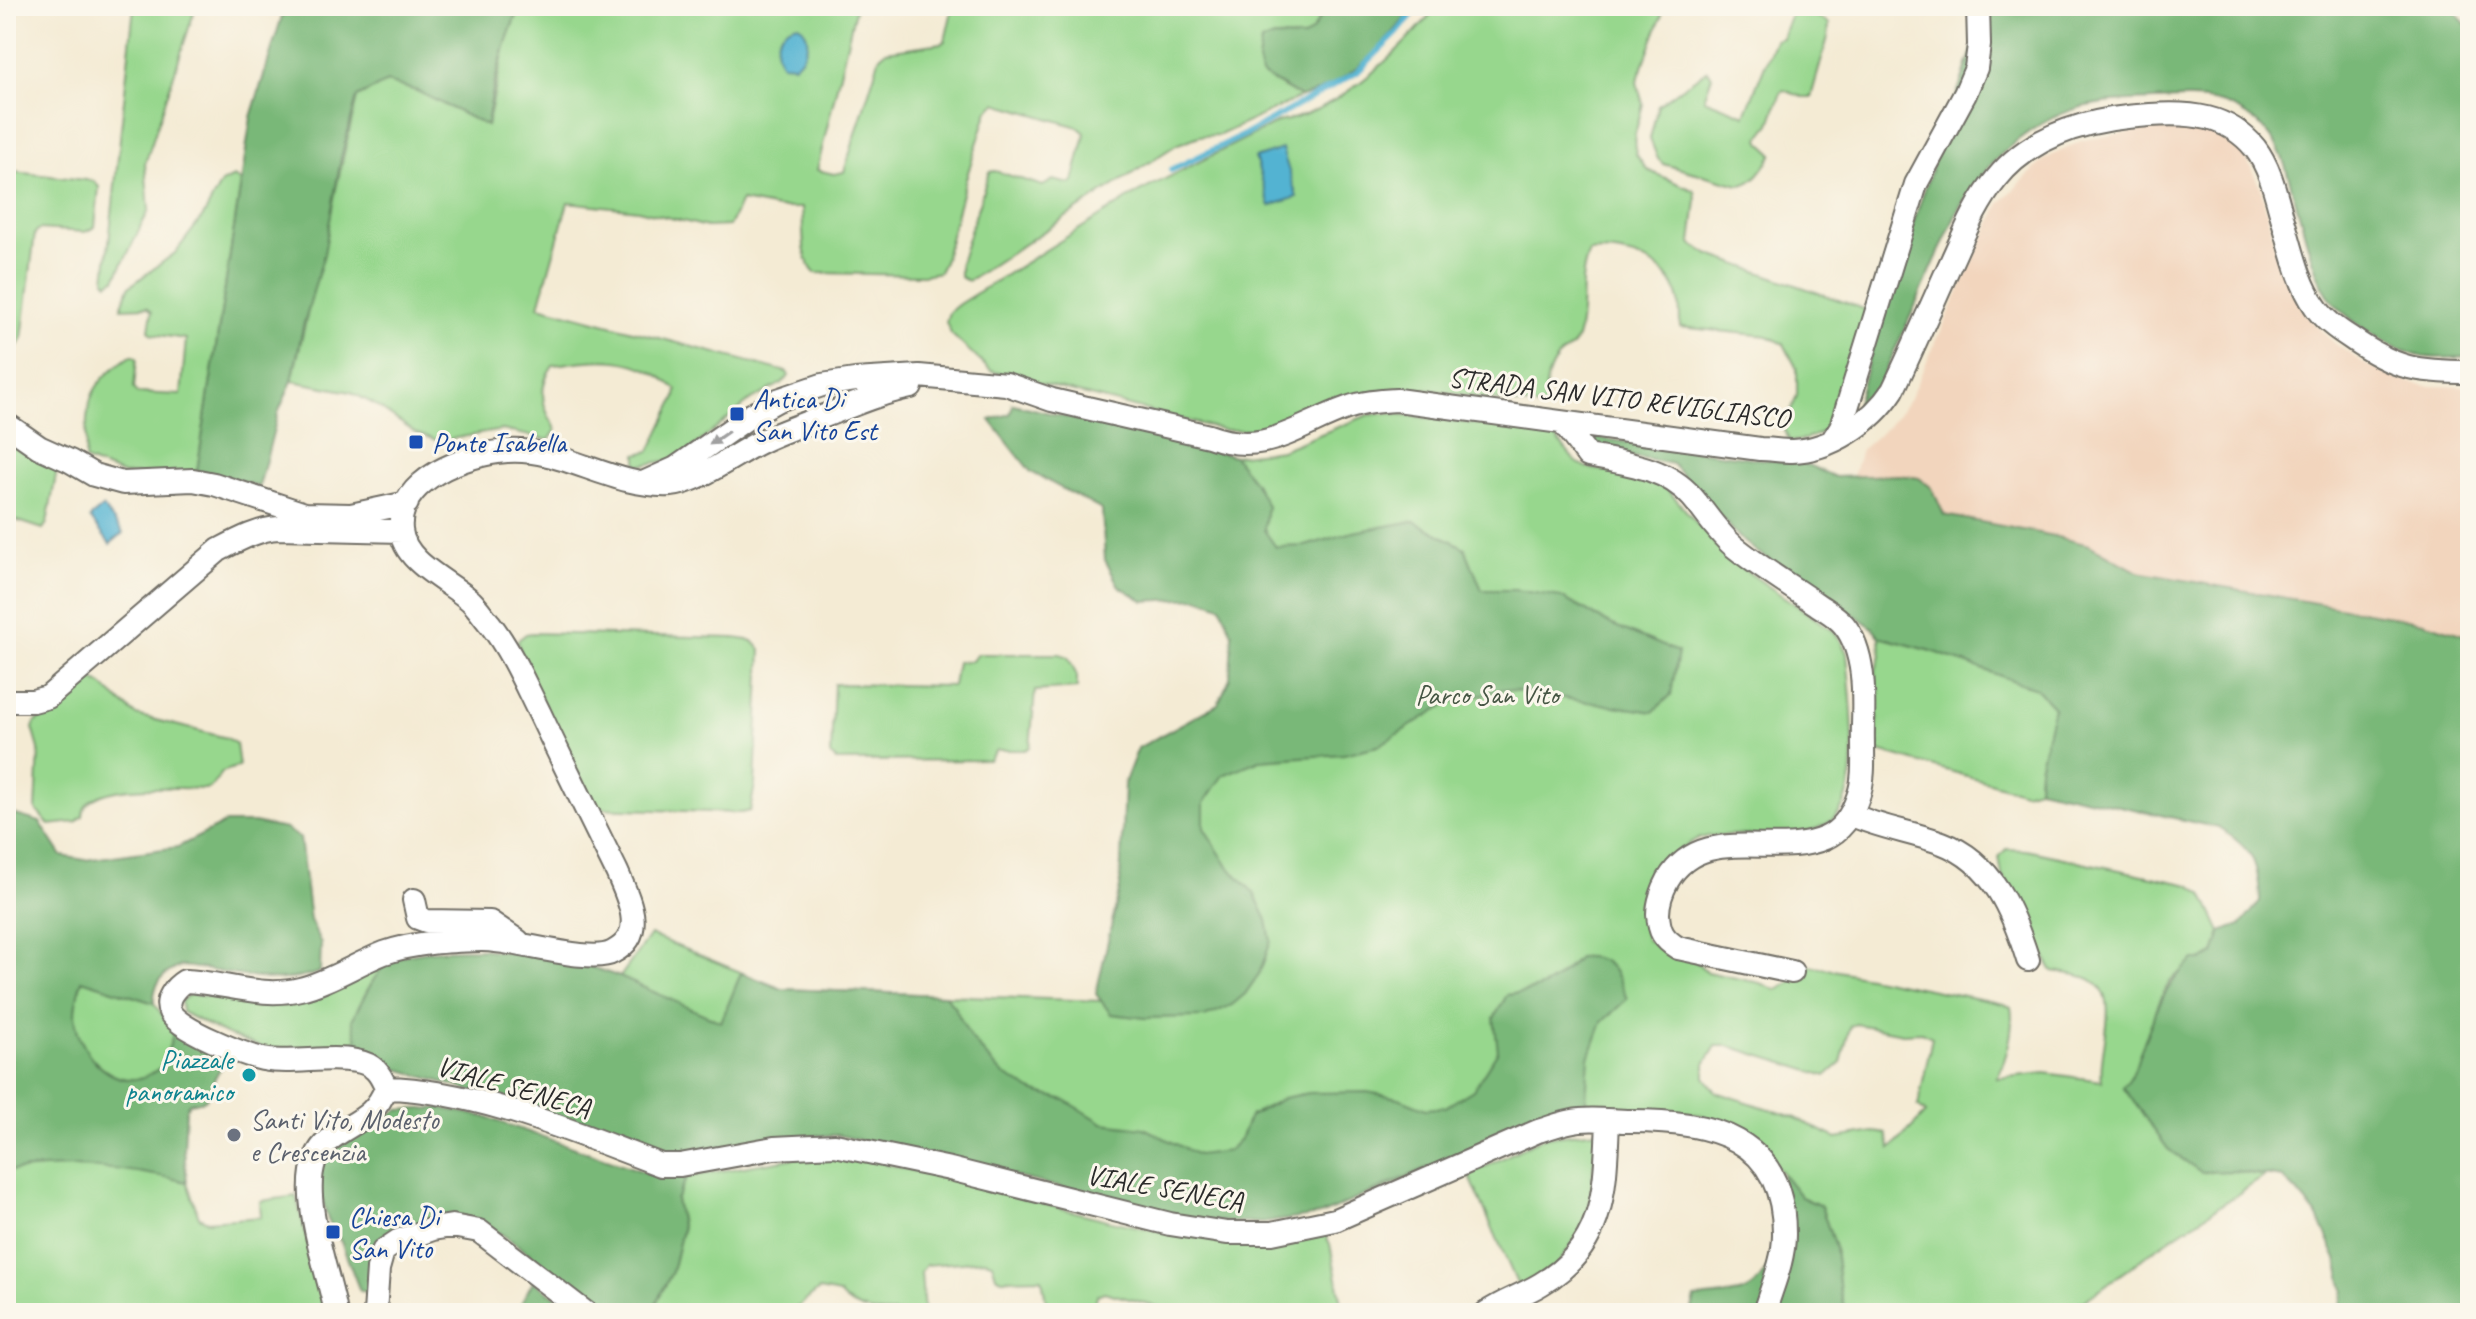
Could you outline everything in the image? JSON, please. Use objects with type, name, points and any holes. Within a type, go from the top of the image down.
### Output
[{"type":"street","points":[[1831,442],[1841,427],[1916,184],[1976,68],[1978,6]]},
{"type":"street","name":"STRADA SAN VITO REVIGLIASCO","points":[[645,482],[676,468],[778,400],[822,385],[919,376],[1006,384],[1052,400],[1228,443],[1271,441],[1347,408],[1397,400],[1760,449],[1794,451],[1831,442],[1865,421],[1885,403],[1974,214],[1998,177],[2015,160],[2075,126],[2126,117],[2196,115],[2219,121],[2237,131],[2254,147],[2266,166],[2303,284],[2316,308],[2330,324],[2373,355],[2411,370],[2470,372]]},
{"type":"street","name":"STRADA SAN VITO REVIGLIASCO","points":[[407,503],[437,472],[456,461],[509,451],[555,457],[622,481],[672,485],[691,480],[761,441],[862,401],[899,389],[951,381]]},
{"type":"street","points":[[1563,423],[1588,456],[1662,473],[1680,484],[1733,546],[1845,625],[1859,654],[1863,712],[1862,788],[1852,815],[1839,829],[1823,839],[1730,846],[1687,857],[1676,866],[1665,885],[1658,909],[1659,931],[1678,948],[1792,972]]},
{"type":"street","points":[[6,424],[39,447],[94,475],[123,483],[193,480],[305,514],[351,515],[407,503]]},
{"type":"street","points":[[336,1313],[311,1207],[312,1166],[326,1142],[370,1115],[380,1103],[386,1088],[375,1068],[356,1061],[283,1061],[245,1054],[178,1022],[169,1012],[169,999],[177,986],[185,981],[280,992],[301,989],[386,953],[439,941],[491,939],[600,957],[613,953],[625,943],[634,923],[632,910],[610,859],[500,638],[472,603],[415,558],[405,544],[401,517],[407,503]]},
{"type":"street","points":[[6,701],[33,701],[48,697],[219,550],[234,542],[266,529],[279,528],[401,531]]},
{"type":"street","points":[[1852,815],[1900,833],[1943,844],[1971,861],[1993,881],[2009,906],[2028,960]]},
{"type":"street","points":[[414,900],[418,918],[426,921],[490,922],[519,942]]},
{"type":"street","name":"VIALE SENECA","points":[[386,1088],[418,1089],[464,1099],[534,1119],[661,1165],[680,1165],[774,1148],[835,1145],[950,1169],[1170,1224],[1227,1233],[1272,1233],[1335,1220],[1538,1131],[1581,1120],[1672,1121],[1719,1130],[1762,1162],[1775,1181],[1781,1203],[1784,1240],[1764,1313]]},
{"type":"street","points":[[1486,1313],[1543,1283],[1568,1266],[1583,1249],[1598,1215],[1606,1173],[1608,1121]]},
{"type":"street","points":[[375,1313],[378,1269],[383,1251],[398,1241],[452,1226],[479,1231],[586,1313]]},
{"type":"shaded area","points":[[2164,127],[2214,132],[2242,150],[2261,189],[2275,247],[2290,288],[2308,317],[2331,341],[2366,365],[2399,380],[2427,386],[2470,387],[2470,637],[2424,622],[2138,572],[2089,545],[1944,515],[1932,488],[1900,475],[1853,476],[1861,450],[1889,425],[1909,400],[2000,203],[2045,159],[2083,140]]},
{"type":"green space","points":[[134,6],[196,6],[145,164],[149,210],[115,279],[108,283],[105,280]]},
{"type":"green space","points":[[296,6],[520,6],[499,65],[487,126],[417,91],[387,82],[357,97],[341,158],[324,254],[303,327],[292,381],[278,413],[259,487],[197,471],[251,117],[282,16]]},
{"type":"green space","points":[[520,6],[856,6],[817,170],[834,174],[844,172],[880,56],[886,51],[945,41],[953,6],[1327,6],[1312,31],[1304,38],[1274,37],[1261,43],[1273,82],[1301,97],[1220,135],[1199,136],[1176,145],[968,281],[960,277],[960,263],[989,172],[995,171],[1043,186],[1053,180],[1070,184],[1085,133],[1078,127],[996,103],[988,110],[944,262],[939,272],[923,275],[815,273],[805,251],[802,208],[778,208],[741,201],[729,226],[707,227],[638,210],[568,202],[539,306],[787,372],[789,376],[748,402],[680,458],[643,465],[637,464],[637,454],[650,451],[677,390],[663,378],[634,364],[603,360],[553,365],[543,393],[547,412],[556,430],[549,440],[502,430],[439,441],[416,433],[351,392],[292,381],[357,97],[386,82],[417,91],[487,126],[507,37]]},
{"type":"green space","points":[[1327,6],[1414,6],[1365,61],[1351,73],[1319,91],[1301,97],[1261,74],[1258,61],[1261,42],[1274,37],[1304,38],[1312,31]]},
{"type":"green space","points":[[1438,6],[1659,6],[1662,15],[1637,82],[1643,104],[1635,134],[1636,154],[1647,170],[1695,191],[1691,244],[1708,254],[1867,310],[1832,423],[1827,428],[1813,437],[1790,442],[1784,430],[1797,395],[1797,369],[1784,344],[1768,336],[1680,327],[1679,300],[1666,275],[1644,260],[1617,252],[1589,252],[1583,274],[1577,338],[1552,365],[1544,408],[1431,390],[1397,388],[1350,396],[1259,430],[1224,430],[991,371],[951,334],[946,322],[949,312],[959,304],[1139,192],[1278,122],[1301,116],[1346,93],[1387,60]]},
{"type":"green space","points":[[1987,6],[2452,6],[2470,31],[2470,357],[2429,357],[2405,351],[2367,330],[2334,303],[2316,270],[2280,153],[2271,137],[2251,119],[2226,105],[2199,99],[2116,102],[2081,107],[2038,126],[2019,139],[1985,172],[1958,210],[1870,406],[1863,407],[1857,403],[1878,327]]},
{"type":"green space","points":[[1792,11],[1813,14],[1829,24],[1828,37],[1811,97],[1784,90],[1781,92],[1770,124],[1759,138],[1773,154],[1759,174],[1739,185],[1663,164],[1650,139],[1658,105],[1707,70],[1712,76],[1704,99],[1745,115],[1775,40],[1782,38]]},
{"type":"green space","points":[[6,171],[94,181],[99,187],[95,227],[85,232],[39,229],[35,233],[22,339],[16,348],[6,348]]},
{"type":"green space","points":[[234,177],[241,182],[197,471],[124,475],[85,460],[91,399],[104,377],[132,355],[137,358],[134,388],[137,393],[181,395],[186,339],[152,334],[149,330],[152,311],[147,307],[121,308],[129,287],[175,253],[204,215],[221,183]]},
{"type":"green space","name":"Parco San Vito","points":[[1013,404],[1114,429],[1202,446],[1234,456],[1281,450],[1368,415],[1390,413],[1553,434],[1575,461],[1587,468],[1651,481],[1669,491],[1726,557],[1832,630],[1840,639],[1847,653],[1853,753],[1852,773],[1843,806],[1833,819],[1818,828],[1781,835],[1705,837],[1681,849],[1656,878],[1649,895],[1645,911],[1646,939],[1662,950],[1689,955],[1707,972],[1760,983],[1776,990],[1791,982],[1801,966],[1808,965],[2004,1004],[2011,1007],[2012,1025],[1997,1078],[2045,1073],[2102,1081],[2108,1008],[2105,995],[2098,984],[2085,977],[2053,971],[2002,875],[1999,857],[2006,849],[2026,850],[2190,885],[2203,894],[2221,932],[2214,954],[2184,970],[2170,982],[2138,1064],[2124,1087],[2168,1149],[2200,1171],[2236,1171],[2265,1176],[2161,1245],[2067,1313],[1846,1313],[1840,1293],[1835,1248],[1821,1206],[1801,1197],[1743,1133],[1702,1115],[1619,1112],[1543,1118],[1375,1194],[838,1135],[656,1151],[546,1113],[335,1050],[272,1051],[225,1034],[182,1012],[181,1001],[190,994],[271,1006],[291,1005],[311,999],[388,962],[568,959],[620,977],[650,935],[782,989],[1103,1001],[1242,656],[1239,619]],"holes":[[[1856,1024],[1903,1033],[1921,1032],[1932,1037],[1918,1106],[1926,1113],[1891,1149],[1886,1134],[1874,1132],[1836,1138],[1794,1117],[1716,1092],[1705,1077],[1705,1064],[1716,1046],[1729,1046],[1826,1076],[1841,1063],[1850,1026]]]},
{"type":"green space","points":[[1013,404],[1114,429],[1202,446],[1234,456],[1255,483],[1267,506],[1264,530],[1276,547],[1305,546],[1353,532],[1414,521],[1465,548],[1482,590],[1516,590],[1561,597],[1608,623],[1678,652],[1671,695],[1653,712],[1504,689],[1448,703],[1378,746],[1344,754],[1260,760],[1223,775],[1204,803],[1204,828],[1227,865],[1254,893],[1267,920],[1271,941],[1259,974],[1245,994],[1232,1005],[1205,1017],[1145,1018],[1111,1014],[1096,994],[1120,887],[1124,784],[1138,748],[1218,704],[1230,678],[1232,634],[1221,606],[1199,598],[1144,601],[1119,586],[1105,560],[1102,510],[1031,472],[990,420],[1010,414]]},
{"type":"green space","points":[[6,436],[58,465],[47,523],[43,529],[6,517]]},
{"type":"green space","points":[[1588,437],[1808,465],[1835,477],[1900,475],[1919,478],[1932,488],[1944,515],[2089,545],[2138,572],[2424,622],[2470,637],[2470,1307],[2459,1309],[2458,1313],[2339,1313],[2344,1290],[2337,1259],[2318,1217],[2297,1192],[2283,1178],[2236,1171],[2201,1172],[2168,1149],[2123,1087],[2133,1072],[2162,999],[2175,978],[2194,960],[2203,960],[2214,954],[2221,932],[2241,925],[2260,901],[2256,866],[2240,843],[2219,828],[2038,788],[2039,768],[2054,707],[2037,689],[1932,651],[1880,637],[1873,628],[1740,538],[1672,464],[1595,450],[1584,442]]},
{"type":"green space","points":[[532,633],[753,641],[761,650],[755,784],[750,811],[595,808],[530,676],[517,641]]},
{"type":"green space","points":[[1880,637],[1932,651],[2037,689],[2054,707],[2039,768],[2038,788],[2024,792],[1878,751],[1876,669],[1881,655]]},
{"type":"green space","points":[[977,654],[1060,654],[1068,657],[1077,676],[1077,688],[1035,691],[1030,747],[1025,750],[996,750],[989,760],[837,761],[831,755],[834,684],[953,686],[957,662],[972,661]]},
{"type":"green space","points":[[88,676],[136,715],[227,738],[236,744],[239,766],[222,772],[210,788],[115,791],[87,804],[83,816],[76,822],[49,825],[36,810],[39,749],[33,728],[79,680]]},
{"type":"green space","points":[[6,812],[40,822],[62,856],[85,860],[178,847],[225,823],[254,823],[286,829],[300,838],[310,920],[321,944],[320,972],[303,977],[268,979],[181,966],[160,980],[154,1003],[82,980],[75,1012],[79,1036],[93,1059],[113,1075],[138,1079],[159,1069],[174,1032],[218,1058],[222,1067],[208,1096],[205,1100],[189,1103],[186,1109],[184,1149],[187,1182],[97,1168],[6,1171]]},
{"type":"green space","points":[[481,949],[568,959],[620,977],[721,1022],[741,973],[782,989],[945,995],[970,1037],[1001,1073],[1035,1092],[1065,1100],[1103,1123],[1144,1128],[1198,1155],[1228,1151],[1240,1139],[1250,1116],[1283,1098],[1309,1093],[1367,1092],[1399,1098],[1426,1109],[1445,1107],[1473,1090],[1498,1051],[1494,1018],[1507,995],[1547,984],[1579,957],[1606,963],[1616,974],[1627,999],[1602,1022],[1589,1058],[1585,1113],[1543,1118],[1527,1124],[1320,1215],[1262,1223],[1204,1221],[838,1135],[787,1137],[676,1154],[656,1151],[546,1113],[371,1061],[358,1043],[352,1020],[384,966],[409,954]]},
{"type":"green space","points":[[82,980],[154,1003],[174,1032],[161,1067],[138,1079],[125,1079],[113,1075],[92,1059],[84,1048],[75,1023],[75,1006]]},
{"type":"green space","points":[[440,1108],[482,1116],[659,1177],[687,1177],[676,1200],[682,1230],[672,1272],[651,1313],[594,1313],[511,1240],[474,1221],[456,1218],[406,1227],[368,1292],[360,1291],[341,1242],[328,1220],[321,1194],[319,1168],[331,1152],[398,1110]]},
{"type":"green space","points":[[1597,1131],[1590,1204],[1580,1232],[1557,1266],[1518,1286],[1469,1175],[1544,1137]]},
{"type":"green space","points":[[806,1156],[860,1157],[1111,1221],[1188,1237],[1324,1232],[1330,1244],[1344,1313],[1173,1313],[1104,1292],[1097,1295],[1093,1313],[1048,1313],[1042,1278],[1002,1279],[996,1276],[992,1262],[985,1260],[926,1265],[921,1272],[924,1313],[867,1311],[847,1302],[839,1294],[819,1290],[790,1313],[668,1313],[656,1303],[672,1272],[682,1230],[676,1200],[687,1177]]},
{"type":"green space","points":[[78,1165],[145,1171],[187,1182],[199,1217],[207,1221],[261,1217],[260,1201],[296,1196],[326,1313],[6,1313],[6,1171]]},
{"type":"green space","points":[[1782,1173],[1801,1197],[1821,1206],[1835,1248],[1840,1293],[1846,1313],[1691,1313],[1695,1298],[1746,1291],[1766,1270],[1779,1220]]},
{"type":"green space","points":[[533,1281],[579,1313],[516,1313]]},
{"type":"water","points":[[798,24],[807,39],[803,56],[795,65],[782,64],[778,58],[778,39],[785,30]]},
{"type":"water","points":[[1282,149],[1297,197],[1270,206],[1255,158]]},
{"type":"water","points":[[103,507],[123,533],[110,544],[90,518]]},
{"type":"waterway","points":[[1171,170],[1246,134],[1356,73],[1397,33],[1419,6]]},
{"type":"place","name":"Antica Di San Vito Est","points":[[737,414]]},
{"type":"place","name":"Ponte Isabella","points":[[416,442]]},
{"type":"place","name":"Piazzale panoramico","points":[[249,1075]]},
{"type":"place","name":"Santi Vito, Modesto e Crescenzia","points":[[234,1135]]},
{"type":"place","name":"Chiesa Di San Vito","points":[[333,1232]]}]
